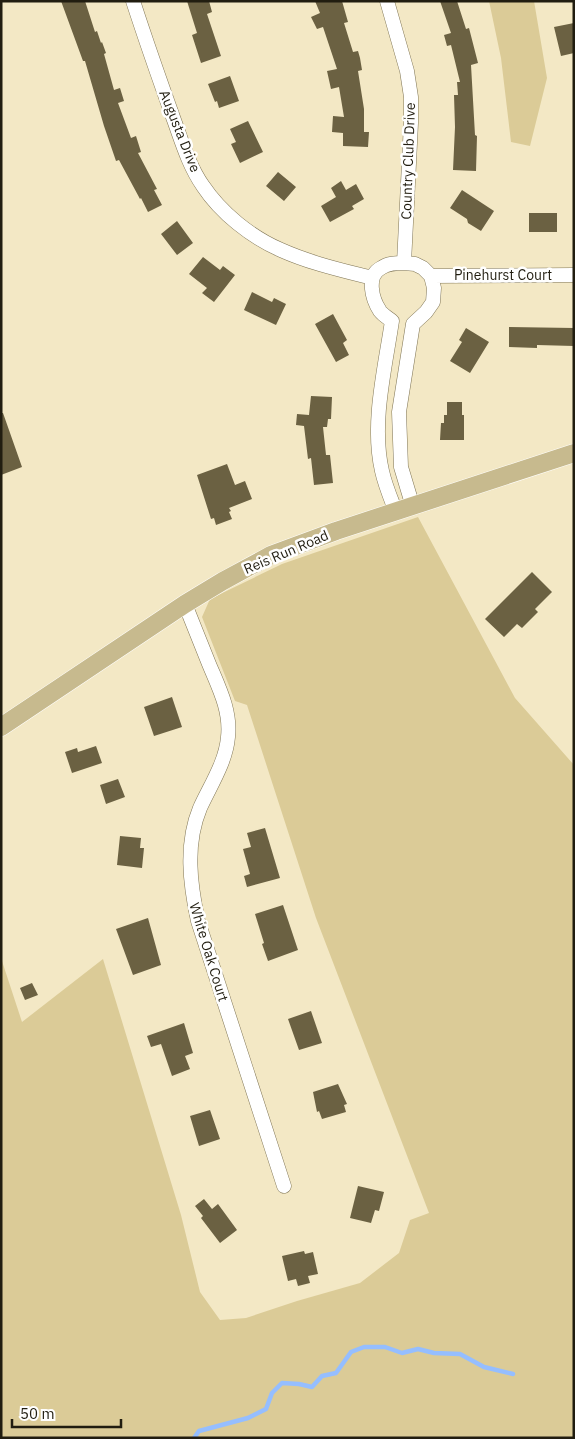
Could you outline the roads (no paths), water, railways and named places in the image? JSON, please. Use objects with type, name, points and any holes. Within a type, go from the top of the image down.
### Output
[{"type":"main road","name":"Reis Run Road","points":[[1,727],[185,604],[271,555],[574,453]]},
{"type":"street","name":"Augusta Drive","points":[[133,1],[189,161],[202,185],[220,207],[254,235],[281,250],[322,266],[372,278]]},
{"type":"street","name":"Country Club Drive","points":[[387,1],[407,71],[411,97],[412,123],[404,263]]},
{"type":"street","points":[[413,324],[392,321],[381,312],[372,292],[372,278],[379,268],[391,264],[415,264],[423,268],[431,276],[434,288],[433,302],[426,312],[413,324],[399,412],[401,467],[413,506]]},
{"type":"street","name":"Pinehurst Court","points":[[431,276],[574,275]]},
{"type":"street","points":[[392,321],[379,409],[379,449],[382,470],[396,512]]},
{"type":"street","name":"White Oak Court","points":[[185,604],[226,704],[228,717],[228,738],[222,762],[199,811],[193,833],[190,855],[193,897],[198,921],[284,1186]]},
{"type":"waterway","points":[[194,1438],[199,1431],[248,1418],[266,1409],[272,1393],[282,1383],[312,1387],[322,1376],[336,1373],[351,1352],[364,1347],[385,1347],[402,1353],[418,1349],[434,1353],[460,1354],[484,1367],[513,1374]]}]
